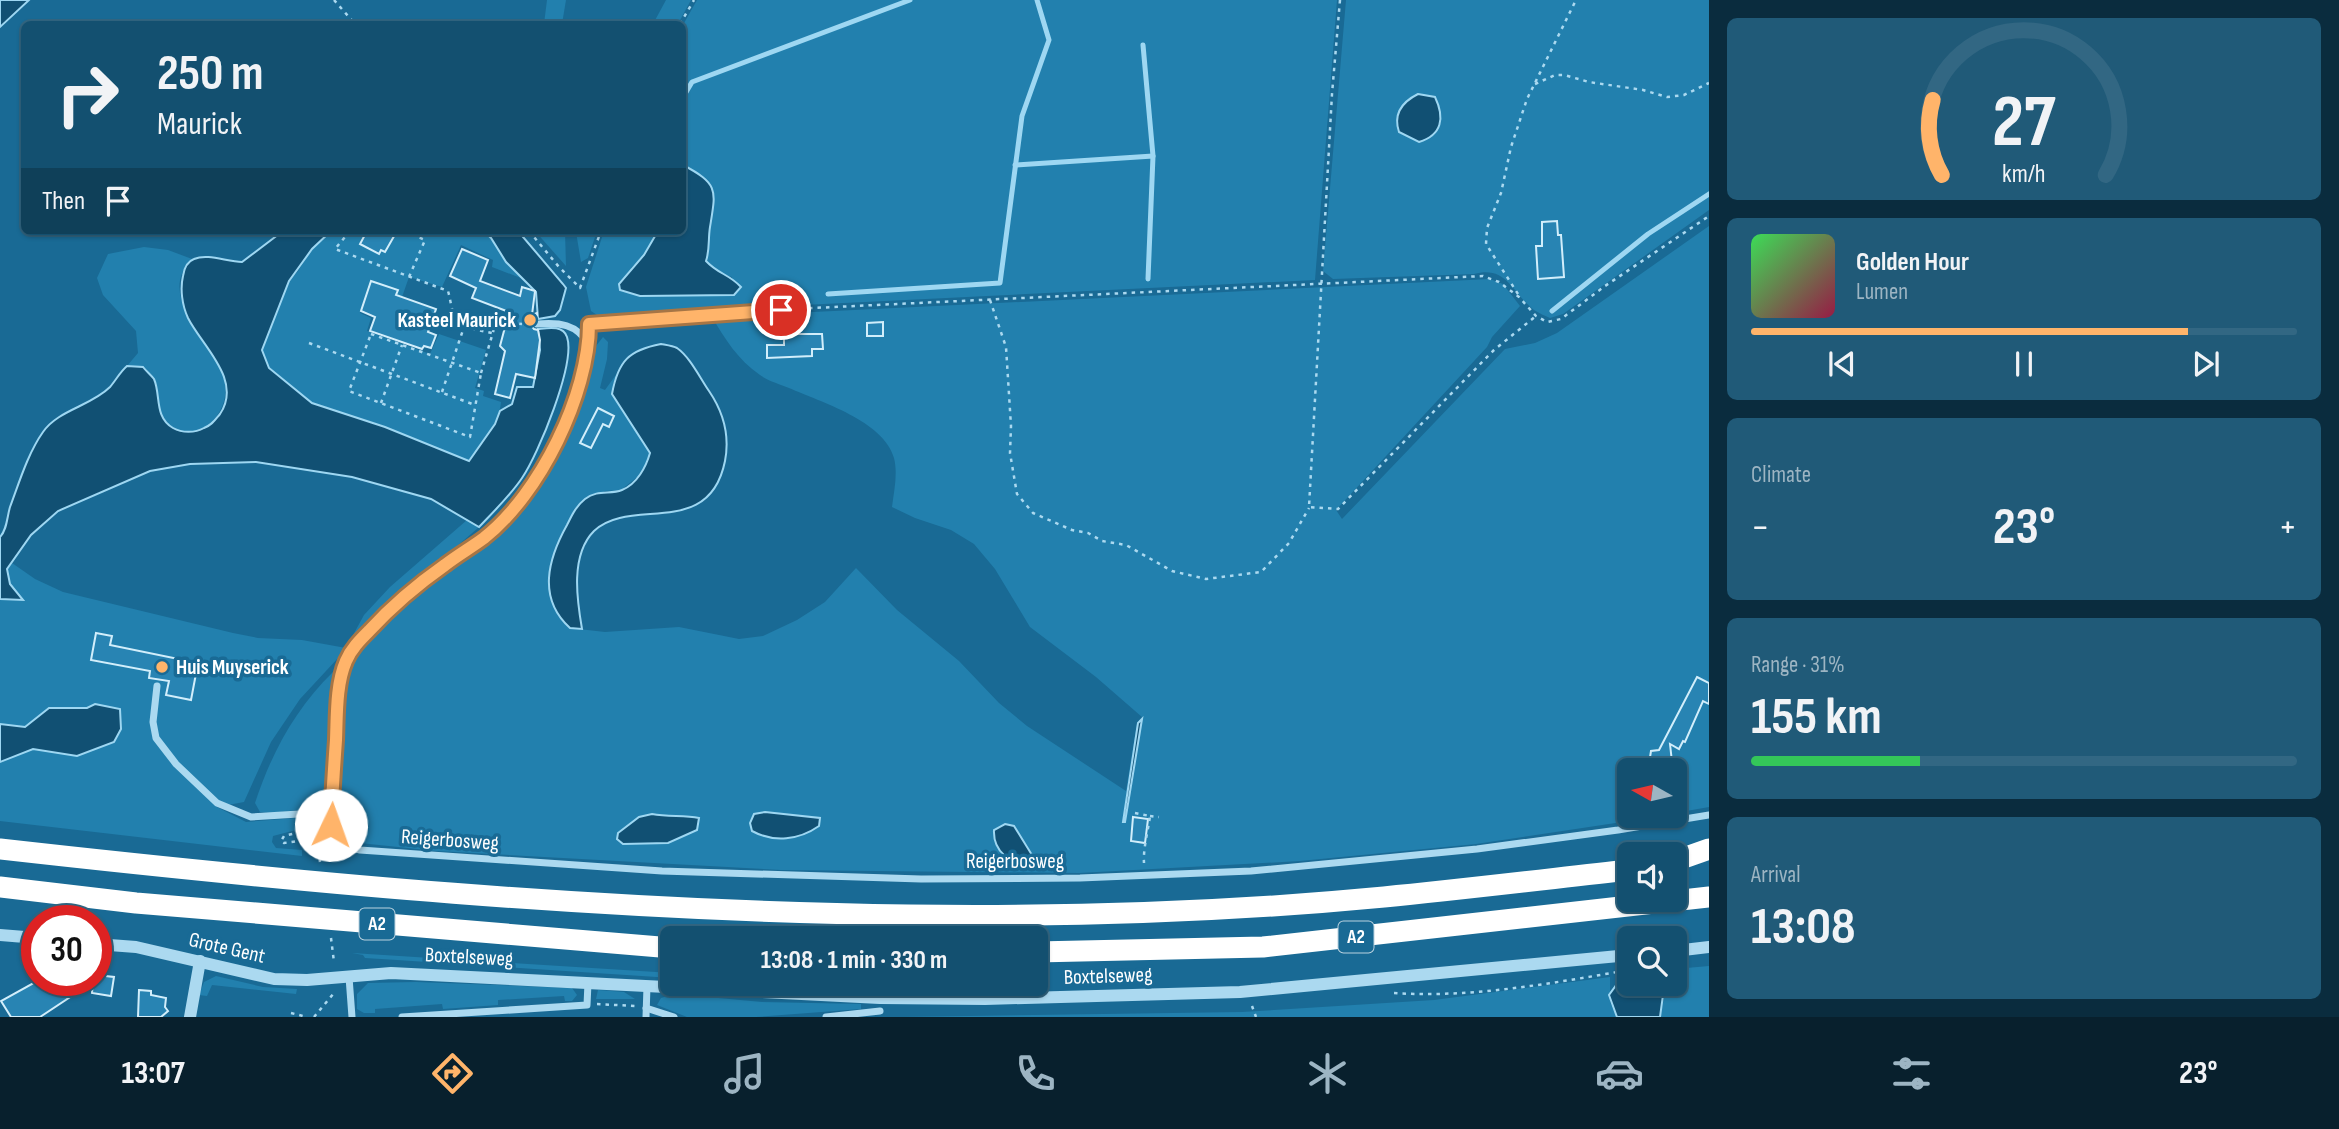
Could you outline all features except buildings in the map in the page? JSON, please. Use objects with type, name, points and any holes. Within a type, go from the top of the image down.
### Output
[{"type":"highway","name":"A2","points":[[0,849],[201,872],[433,893],[738,911],[911,915],[1260,906],[1382,897],[1617,871]]},
{"type":"highway","points":[[1687,857],[1709,849]]},
{"type":"highway","points":[[1687,861],[1709,859]]},
{"type":"highway","name":"A2","points":[[0,887],[136,903],[660,947]]},
{"type":"highway","name":"A2","points":[[0,898],[136,903]]},
{"type":"highway","name":"A2","points":[[1048,952],[1263,947],[1709,900]]},
{"type":"street","points":[[157,686],[153,722],[156,737],[176,764],[216,803],[251,817],[331,815],[337,720],[346,661],[377,622],[436,571],[492,531],[524,497],[561,431],[578,393],[589,345],[589,324],[781,310]]},
{"type":"street","points":[[537,324],[556,322],[577,330],[589,345]]},
{"type":"street","name":"Reigerbosweg","points":[[331,815],[331,825],[337,840],[347,847],[360,850],[662,872],[1006,879],[1144,876],[1287,868],[1477,849],[1709,815]]},
{"type":"street","points":[[0,935],[21,937]]},
{"type":"street","name":"Grote Gent","points":[[112,945],[136,947],[274,979],[307,981],[349,977]]},
{"type":"street","points":[[1687,950],[1709,947]]},
{"type":"street","name":"Boxtelseweg","points":[[826,1017],[985,999],[1240,992],[1617,956]]},
{"type":"street","points":[[190,1017],[200,961]]},
{"type":"street","name":"Boxtelseweg","points":[[349,977],[390,973],[588,982],[880,1009]]},
{"type":"street","points":[[349,977],[352,1017]]},
{"type":"street","points":[[402,1017],[587,1005],[588,982]]},
{"type":"street","points":[[646,1017],[647,986]]},
{"type":"street","points":[[646,1008],[674,1017]]},
{"type":"path","points":[[334,0],[352,21]]},
{"type":"path","points":[[682,21],[694,0]]},
{"type":"path","points":[[989,300],[1006,347],[1010,453],[1017,495],[1033,513],[1072,530],[1088,533],[1102,541],[1126,545],[1172,571],[1206,579],[1261,572],[1289,543],[1309,507],[1332,94],[1340,0]]},
{"type":"path","points":[[1576,0],[1535,84],[1516,131],[1501,193],[1487,228],[1486,244],[1519,297],[1536,316],[1547,322],[1560,319],[1709,216]]},
{"type":"path","points":[[1535,84],[1555,75],[1564,75],[1667,97],[1684,95],[1709,83]]},
{"type":"path","points":[[347,235],[335,249],[448,291],[458,324],[492,333]]},
{"type":"path","points":[[409,277],[425,240],[413,235]]},
{"type":"path","points":[[533,235],[580,288],[600,235]]},
{"type":"path","points":[[781,310],[1483,276],[1499,282],[1519,297]]},
{"type":"path","points":[[1309,507],[1338,509],[1494,350],[1536,316]]},
{"type":"path","points":[[481,373],[371,334],[349,391],[470,437],[481,373],[496,322],[522,324]]},
{"type":"path","points":[[442,392],[464,327]]},
{"type":"path","points":[[309,342],[475,405]]},
{"type":"path","points":[[381,403],[402,345]]},
{"type":"path","points":[[1135,813],[1158,817]]},
{"type":"path","points":[[1144,876],[1143,852],[1147,844],[1148,814]]},
{"type":"path","points":[[313,830],[285,836],[281,841],[284,843],[312,839],[318,846],[319,853]]},
{"type":"path","points":[[1389,992],[1433,996],[1566,981],[1617,972]]},
{"type":"path","points":[[314,1017],[332,997],[336,988]]},
{"type":"path","points":[[587,1005],[614,1003],[646,1008]]},
{"type":"path","points":[[291,1013],[307,1017]]},
{"type":"shaded area","points":[[0,0],[29,0],[0,27]]},
{"type":"shaded area","points":[[547,0],[566,0],[562,21],[544,21]]},
{"type":"shaded area","points":[[666,0],[691,0],[680,21],[655,21]]},
{"type":"shaded area","points":[[697,0],[1337,0],[1315,280],[597,315],[591,311],[586,287],[603,235],[656,235],[644,255],[631,268],[700,293],[734,295],[732,277],[716,272],[706,260],[713,206],[712,190],[703,177],[686,167],[685,21]]},
{"type":"shaded area","points":[[1346,0],[1709,0],[1709,210],[1563,314],[1550,318],[1534,310],[1508,282],[1494,273],[1333,279],[1323,271]]},
{"type":"shaded area","points":[[1418,94],[1435,97],[1440,112],[1437,130],[1419,142],[1399,132],[1397,126],[1400,109]]},
{"type":"shaded area","points":[[686,167],[709,183],[714,196],[706,261],[741,287],[734,295],[640,296],[620,290],[619,284],[644,255],[656,235],[686,235]]},
{"type":"shaded area","points":[[1709,226],[1709,807],[1687,811],[1687,758],[1617,758],[1617,823],[1476,844],[1300,861],[1079,873],[781,870],[436,851],[360,843],[344,831],[337,808],[343,705],[353,663],[364,644],[392,614],[429,582],[501,530],[519,509],[556,451],[584,388],[596,346],[603,337],[608,342],[607,359],[600,388],[605,390],[618,372],[613,384],[650,453],[641,474],[621,490],[605,491],[574,509],[568,523],[570,628],[605,632],[679,627],[739,639],[763,636],[797,620],[825,602],[856,568],[897,610],[959,661],[999,703],[1027,726],[1126,791],[1137,723],[1142,717],[1096,677],[1030,627],[995,569],[974,544],[951,530],[892,507],[896,476],[894,458],[878,433],[850,414],[760,375],[739,356],[712,317],[1490,279],[1503,284],[1520,306],[1492,337],[1487,347],[1336,510],[1342,519],[1505,349],[1535,343],[1557,333]],"holes":[[[652,814],[674,818],[618,833]]]},
{"type":"shaded area","points":[[278,235],[327,235],[312,249],[289,281],[262,350],[269,368],[312,403],[385,427],[469,461],[495,424],[500,411],[512,404],[517,387],[533,387],[540,350],[538,329],[555,328],[565,333],[568,350],[561,387],[537,450],[517,485],[479,527],[431,499],[352,477],[256,462],[190,464],[150,471],[58,511],[31,535],[7,569],[10,584],[23,600],[0,599],[0,537],[33,449],[43,432],[57,418],[94,399],[110,387],[127,366],[143,367],[154,379],[160,412],[173,428],[193,432],[200,430],[211,424],[220,414],[226,401],[224,376],[188,318],[183,302],[182,281],[189,262],[199,257],[242,262]]},
{"type":"shaded area","points":[[327,235],[488,235],[506,262],[526,280],[492,267],[493,260],[461,245],[442,287],[409,277],[402,297],[396,295],[398,290],[371,281],[360,313],[371,318],[367,331],[430,354],[439,334],[486,350],[475,388],[484,391],[483,396],[501,402],[500,410],[493,426],[469,461],[312,403],[269,368],[262,350],[289,281],[312,249]]},
{"type":"shaded area","points":[[488,235],[521,235],[563,284],[566,288],[560,310],[555,316],[538,319],[536,292],[506,262]]},
{"type":"shaded area","points":[[539,235],[565,235],[566,266]]},
{"type":"shaded area","points":[[576,235],[596,235],[588,258],[581,262]]},
{"type":"shaded area","points":[[144,247],[168,250],[192,259],[182,274],[180,290],[184,306],[221,368],[225,383],[225,397],[214,420],[193,432],[182,432],[171,427],[160,412],[155,385],[143,367],[127,366],[138,353],[136,331],[103,295],[97,278],[108,254]]},
{"type":"shaded area","points":[[661,344],[675,347],[682,352],[714,399],[726,433],[725,461],[716,485],[703,500],[686,509],[628,516],[610,521],[594,531],[586,541],[578,565],[577,592],[582,629],[570,628],[553,604],[550,591],[549,578],[555,551],[582,502],[595,494],[627,487],[643,469],[650,453],[612,394],[618,373],[627,359],[641,350]]},
{"type":"shaded area","points":[[467,520],[479,527],[377,616],[300,699],[271,742],[244,802],[217,807],[246,822],[309,817],[311,826],[273,836],[272,842],[276,848],[302,850],[302,856],[0,821],[0,762],[33,749],[77,756],[95,704],[87,708],[49,708],[25,727],[0,724],[0,599],[22,600],[10,584],[7,569],[12,563],[35,579],[63,592],[258,638],[302,640],[346,648],[364,615],[390,587]]},
{"type":"shaded area","points":[[333,672],[328,801],[323,807],[260,812],[255,803],[277,750],[307,701]]},
{"type":"shaded area","points":[[95,704],[120,709],[121,729],[114,742],[77,756],[33,749],[0,762],[0,724],[25,727],[49,708],[87,708]]},
{"type":"shaded area","points":[[1142,719],[1125,822],[1123,822],[1138,723]]},
{"type":"shaded area","points":[[765,812],[820,818],[819,826],[795,837],[760,835],[752,831],[750,823],[754,814]]},
{"type":"shaded area","points":[[652,814],[699,818],[697,830],[668,843],[623,844],[617,839],[618,833],[639,817]]},
{"type":"shaded area","points":[[1005,824],[1014,826],[1032,855],[1030,860],[1023,862],[1010,859],[1000,850],[996,844],[994,830]]},
{"type":"shaded area","points":[[352,953],[660,972],[660,977],[365,958]]},
{"type":"shaded area","points":[[1709,966],[1709,1017],[1660,1017],[1664,996],[1687,996],[1687,968]]},
{"type":"shaded area","points":[[216,976],[263,987],[297,989],[296,994],[212,985],[207,996],[199,995],[204,982]]},
{"type":"shaded area","points":[[1610,977],[1610,1002],[1617,1017],[903,1017],[1242,1012],[1434,1000]]},
{"type":"shaded area","points":[[416,982],[572,988],[577,995],[572,1001],[565,1001],[564,996],[498,1000],[498,1005],[443,1009],[442,1004],[375,1009],[375,1013],[364,1013],[357,1009],[357,994],[368,983]]},
{"type":"shaded area","points":[[1617,984],[1617,996],[1663,996],[1660,1017],[1617,1017],[1609,995]]},
{"type":"shaded area","points":[[598,990],[624,992],[635,999],[596,999]]},
{"type":"shaded area","points":[[697,996],[762,1002],[861,1004],[861,1009],[756,1017],[687,1017],[657,1005],[661,998]]},
{"type":"waterway","points":[[686,92],[692,82],[910,0]]},
{"type":"waterway","points":[[828,294],[1000,283],[1022,116],[1049,40],[1037,0]]},
{"type":"waterway","points":[[1143,45],[1153,156]]},
{"type":"waterway","points":[[1015,165],[1153,156],[1148,279]]},
{"type":"waterway","points":[[1552,311],[1648,234],[1709,194]]},
{"type":"place","name":"Kasteel Maurick","points":[[530,320]]},
{"type":"place","name":"Huis Muyserick","points":[[162,667]]},
{"type":"route","points":[[331,825],[337,720],[346,661],[377,622],[444,565],[501,523],[524,497],[555,445],[578,393],[587,360],[589,324],[781,310]]}]
